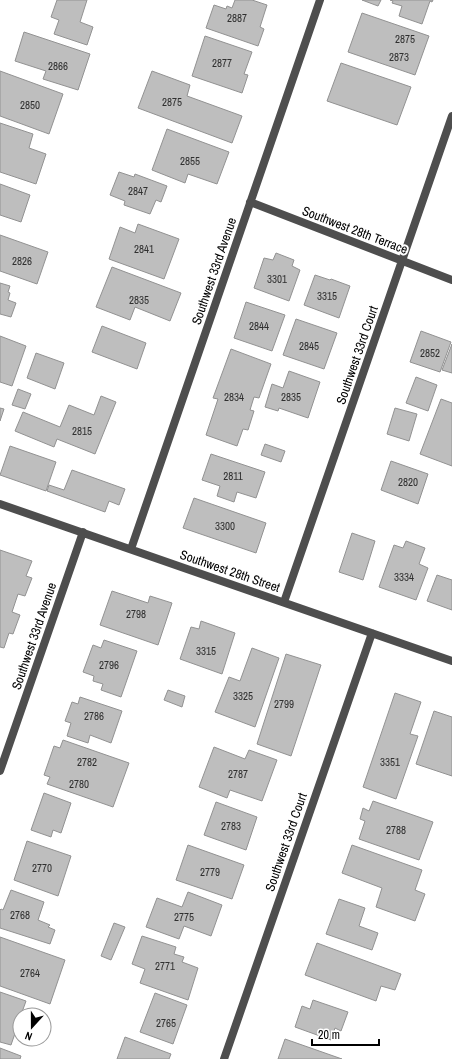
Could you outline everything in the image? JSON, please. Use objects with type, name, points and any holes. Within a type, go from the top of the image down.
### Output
[{"type":"street","name":"Southwest 33rd Avenue","points":[[131,549],[320,0]]},
{"type":"street","name":"Southwest 33rd Court","points":[[284,602],[452,116]]},
{"type":"street","name":"Southwest 28th Terrace","points":[[250,202],[452,280]]},
{"type":"street","name":"Southwest 28th Street","points":[[0,504],[452,661]]},
{"type":"street","name":"Southwest 33rd Avenue","points":[[0,771],[83,532]]},
{"type":"street","name":"Southwest 33rd Court","points":[[224,1059],[372,633]]},
{"type":"building","points":[[57,0],[87,0],[80,22],[93,27],[87,45],[54,34],[59,20],[51,17]]},
{"type":"building","points":[[235,0],[252,0],[267,5],[260,27],[264,29],[258,46],[206,28],[214,5],[226,9],[227,6],[232,8]]},
{"type":"building","points":[[362,0],[381,0],[378,6]]},
{"type":"building","points":[[390,0],[433,0],[432,2],[430,1],[422,24],[399,16],[402,6],[392,3],[393,1]]},
{"type":"building","points":[[362,13],[429,36],[415,75],[348,52]]},
{"type":"building","points":[[24,32],[90,54],[78,90],[43,79],[46,71],[15,61]]},
{"type":"building","points":[[205,36],[252,52],[244,74],[248,75],[242,93],[192,76]]},
{"type":"building","points":[[341,63],[411,87],[397,125],[327,101]]},
{"type":"building","points":[[0,71],[63,94],[49,134],[0,116]]},
{"type":"building","points":[[152,71],[190,85],[187,96],[242,116],[232,143],[138,108]]},
{"type":"building","points":[[0,123],[33,134],[29,148],[46,154],[36,184],[0,172]]},
{"type":"building","points":[[167,129],[229,152],[217,184],[188,174],[185,183],[152,170]]},
{"type":"building","points":[[119,172],[134,177],[135,174],[167,186],[161,202],[156,200],[150,214],[124,205],[125,201],[110,195]]},
{"type":"building","points":[[0,184],[30,195],[21,222],[0,215]]},
{"type":"building","points":[[138,224],[179,239],[164,279],[109,259],[120,227],[135,233]]},
{"type":"building","points":[[0,235],[48,252],[37,284],[0,271]]},
{"type":"building","points":[[276,253],[294,260],[292,266],[300,270],[289,301],[254,288],[264,258],[273,260]]},
{"type":"building","points":[[112,267],[181,293],[170,321],[135,307],[130,320],[96,307]]},
{"type":"building","points":[[315,275],[350,286],[339,318],[304,305]]},
{"type":"building","points":[[0,283],[10,286],[8,300],[16,303],[11,317],[0,314]]},
{"type":"building","points":[[246,302],[285,315],[272,351],[234,338]]},
{"type":"building","points":[[296,319],[337,333],[324,369],[283,355]]},
{"type":"building","points":[[102,326],[146,343],[137,369],[92,352]]},
{"type":"building","points":[[421,331],[451,342],[440,372],[410,362]]},
{"type":"building","points":[[0,336],[26,346],[12,386],[0,382]]},
{"type":"building","points":[[452,344],[452,373],[442,370]]},
{"type":"building","points":[[231,349],[271,364],[259,398],[254,397],[250,410],[254,411],[248,430],[243,429],[237,446],[206,435],[218,399],[213,398]]},
{"type":"building","points":[[36,353],[64,363],[55,389],[27,378]]},
{"type":"building","points":[[289,371],[320,382],[308,418],[279,408],[278,411],[265,407],[272,384],[283,388]]},
{"type":"building","points":[[416,377],[437,385],[428,411],[406,403]]},
{"type":"building","points":[[18,389],[31,394],[25,409],[12,405]]},
{"type":"building","points":[[101,396],[116,402],[95,454],[57,439],[54,447],[15,431],[23,412],[60,427],[69,405],[94,415]]},
{"type":"building","points":[[441,399],[452,403],[452,466],[420,454]]},
{"type":"building","points":[[0,408],[4,409],[0,421]]},
{"type":"building","points":[[395,408],[417,414],[409,441],[387,434]]},
{"type":"building","points":[[265,444],[285,451],[281,462],[261,455]]},
{"type":"building","points":[[10,446],[56,462],[46,491],[0,475]]},
{"type":"building","points":[[211,454],[265,472],[256,498],[237,492],[234,502],[217,496],[220,486],[202,480]]},
{"type":"building","points":[[391,461],[428,474],[418,504],[381,490]]},
{"type":"building","points":[[72,470],[125,489],[119,505],[109,501],[105,512],[47,491],[49,485],[64,490]]},
{"type":"building","points":[[194,498],[266,523],[256,553],[183,528]]},
{"type":"building","points":[[352,533],[375,541],[363,580],[339,572]]},
{"type":"building","points":[[406,541],[425,548],[419,564],[428,568],[416,600],[379,587],[394,545],[403,548]]},
{"type":"building","points":[[0,550],[32,561],[26,576],[32,578],[25,596],[18,594],[12,612],[20,615],[13,634],[9,633],[4,648],[0,647]]},
{"type":"building","points":[[437,575],[452,580],[452,610],[427,601]]},
{"type":"building","points":[[112,591],[148,603],[150,596],[172,603],[158,645],[100,625]]},
{"type":"building","points":[[201,621],[235,633],[222,674],[180,659],[191,627],[199,629]]},
{"type":"building","points":[[104,640],[137,651],[121,697],[101,690],[103,684],[93,681],[94,676],[83,672],[93,645],[101,648]]},
{"type":"building","points":[[252,648],[279,658],[255,727],[215,712],[229,677],[240,681]]},
{"type":"building","points":[[286,654],[321,665],[291,756],[257,744]]},
{"type":"building","points":[[168,690],[185,696],[182,707],[164,700]]},
{"type":"building","points":[[395,693],[421,702],[410,734],[418,736],[396,799],[363,787]]},
{"type":"building","points":[[80,697],[122,711],[111,743],[90,735],[88,743],[67,736],[71,723],[65,721],[72,702],[78,704]]},
{"type":"building","points":[[434,711],[452,717],[452,776],[416,764]]},
{"type":"building","points":[[63,740],[129,763],[113,807],[47,784],[50,777],[44,775],[54,746],[60,748]]},
{"type":"building","points":[[214,747],[245,759],[249,750],[277,760],[262,801],[230,790],[227,798],[199,787]]},
{"type":"building","points":[[44,793],[71,803],[61,833],[53,830],[51,837],[31,830]]},
{"type":"building","points":[[373,801],[433,822],[419,860],[359,839],[365,821],[360,819],[363,808],[369,811]]},
{"type":"building","points":[[216,802],[257,817],[246,850],[204,835]]},
{"type":"building","points":[[27,841],[71,856],[58,896],[14,880]]},
{"type":"building","points":[[188,845],[244,865],[232,899],[176,880]]},
{"type":"building","points":[[352,845],[422,870],[415,890],[425,894],[415,921],[376,907],[382,888],[342,873]]},
{"type":"building","points":[[11,890],[44,902],[38,920],[50,925],[48,927],[55,930],[50,944],[0,928],[0,910],[3,910]]},
{"type":"building","points":[[188,892],[222,905],[211,936],[184,926],[179,939],[146,927],[157,898],[182,907]]},
{"type":"building","points":[[339,899],[365,908],[359,926],[378,933],[372,950],[326,934]]},
{"type":"building","points":[[114,923],[125,927],[111,960],[101,956]]},
{"type":"building","points":[[142,936],[176,947],[174,954],[184,957],[182,962],[198,968],[188,1000],[140,983],[145,969],[132,964]]},
{"type":"building","points":[[0,937],[65,960],[50,1004],[0,986]]},
{"type":"building","points":[[317,943],[401,974],[395,990],[381,986],[376,1001],[305,975]]},
{"type":"building","points":[[0,992],[26,1001],[24,1007],[12,1007],[11,1045],[0,1042]]},
{"type":"building","points":[[155,993],[187,1005],[173,1044],[140,1032]]},
{"type":"building","points":[[313,1000],[348,1012],[341,1031],[335,1028],[331,1040],[295,1027],[302,1006],[310,1009]]},
{"type":"building","points":[[125,1037],[171,1054],[169,1059],[117,1059]]},
{"type":"building","points":[[285,1039],[342,1059],[278,1059]]},
{"type":"building","points":[[0,1048],[21,1056],[20,1059],[0,1059]]}]
